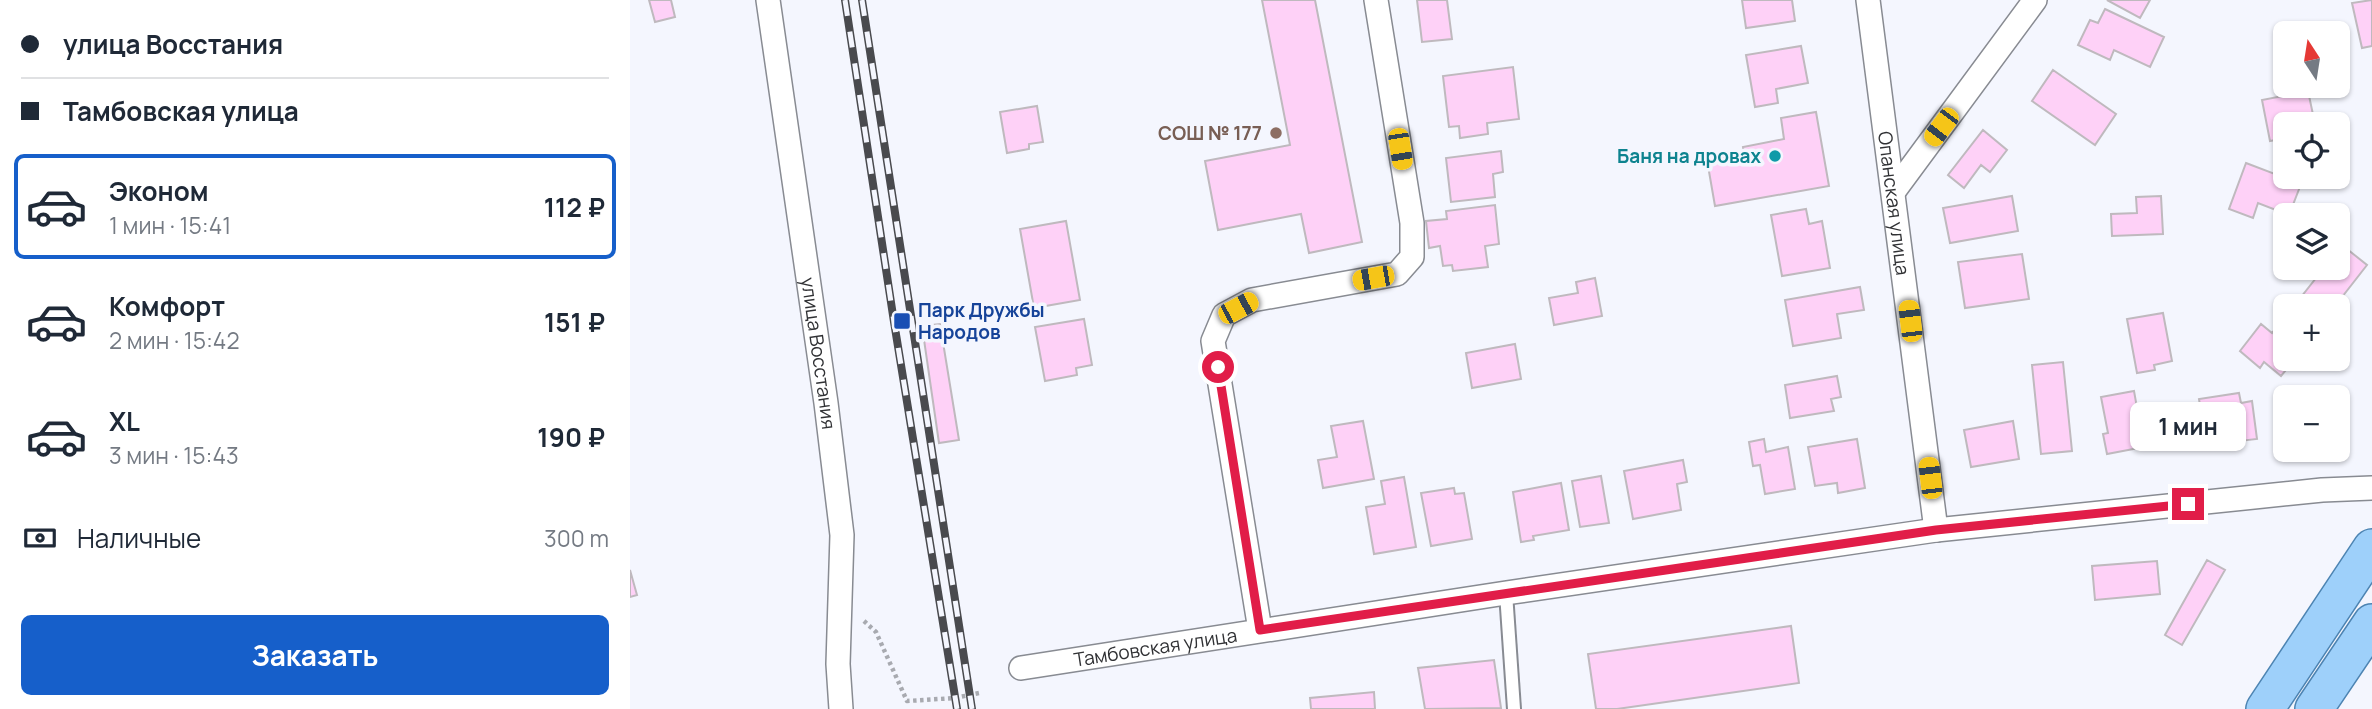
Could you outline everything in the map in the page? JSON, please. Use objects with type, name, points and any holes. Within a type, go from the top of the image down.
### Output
[{"type":"main road","points":[[2264,709],[2372,548]]},
{"type":"main road","points":[[2315,709],[2372,623]]},
{"type":"street","name":"улица Восстания","points":[[768,0],[826,403],[840,522],[838,664],[841,709]]},
{"type":"street","points":[[1260,630],[1213,341],[1224,316],[1252,300],[1397,274],[1412,257],[1412,223],[1376,0]]},
{"type":"street","name":"Опанская улица","points":[[1868,0],[1936,530]]},
{"type":"street","points":[[1894,191],[2035,0]]},
{"type":"street","name":"Тамбовская улица","points":[[1021,668],[1936,530],[2322,489],[2372,488]]},
{"type":"lane","points":[[1506,593],[1514,709]]},
{"type":"path","points":[[840,600],[876,632],[908,701],[956,698],[979,693]]},
{"type":"building","points":[[649,0],[671,0],[675,17],[655,22]]},
{"type":"building","points":[[1262,0],[1315,0],[1362,242],[1309,253],[1301,214],[1218,230],[1205,161],[1290,145]]},
{"type":"building","points":[[1417,0],[1447,0],[1452,39],[1422,42]]},
{"type":"building","points":[[1742,0],[1792,0],[1795,21],[1746,28]]},
{"type":"building","points":[[2107,0],[2150,0],[2140,18]]},
{"type":"building","points":[[2372,0],[2372,46],[2362,48],[2352,3]]},
{"type":"building","points":[[2105,9],[2164,37],[2150,67],[2114,50],[2110,60],[2078,45],[2090,20],[2098,23]]},
{"type":"building","points":[[1801,46],[1808,83],[1776,89],[1778,103],[1755,107],[1746,55]]},
{"type":"building","points":[[1513,67],[1519,119],[1487,123],[1488,134],[1460,138],[1459,126],[1449,127],[1443,76]]},
{"type":"building","points":[[2053,70],[2116,114],[2095,145],[2032,101]]},
{"type":"building","points":[[2309,98],[2312,112],[2273,112],[2273,140],[2270,141],[2262,100]]},
{"type":"building","points":[[1037,106],[1043,142],[1029,144],[1029,149],[1007,153],[1000,112]]},
{"type":"building","name":"Баня на дровах","points":[[1816,112],[1829,186],[1715,206],[1707,160],[1744,153],[1743,147],[1784,139],[1781,118]]},
{"type":"building","points":[[1983,130],[2007,150],[1990,172],[1981,165],[1964,188],[1948,175]]},
{"type":"building","points":[[1501,151],[1503,172],[1493,174],[1495,197],[1451,202],[1446,158]]},
{"type":"building","points":[[2246,163],[2273,173],[2273,189],[2299,189],[2294,203],[2273,203],[2273,209],[2258,203],[2253,218],[2229,209]]},
{"type":"building","points":[[2012,196],[2018,231],[1950,243],[1943,208]]},
{"type":"building","points":[[2161,196],[2163,234],[2112,236],[2111,214],[2137,213],[2136,197]]},
{"type":"building","points":[[1495,205],[1499,244],[1485,246],[1488,267],[1453,271],[1452,265],[1443,266],[1440,246],[1429,248],[1426,221],[1447,219],[1446,211]]},
{"type":"building","points":[[1806,209],[1809,224],[1822,221],[1830,268],[1782,276],[1771,215]]},
{"type":"building","points":[[1066,221],[1080,300],[1034,308],[1020,229]]},
{"type":"building","points":[[2350,251],[2367,265],[2344,294],[2303,294],[2315,280],[2350,280]]},
{"type":"building","points":[[2022,254],[2029,299],[1965,308],[1958,262]]},
{"type":"building","points":[[1595,278],[1602,316],[1554,325],[1549,298],[1578,293],[1576,282]]},
{"type":"building","points":[[1860,287],[1864,310],[1837,314],[1841,338],[1793,346],[1785,300]]},
{"type":"building","points":[[2163,313],[2172,361],[2154,365],[2155,370],[2137,373],[2127,319]]},
{"type":"building","points":[[1084,319],[1092,365],[1076,368],[1077,375],[1045,381],[1035,327]]},
{"type":"building","points":[[940,324],[959,440],[939,443],[922,326]]},
{"type":"building","points":[[2261,324],[2272,333],[2273,369],[2264,362],[2260,368],[2240,351]]},
{"type":"building","points":[[1515,344],[1521,379],[1472,388],[1466,353]]},
{"type":"building","points":[[2063,362],[2072,451],[2041,454],[2032,365]]},
{"type":"building","points":[[1837,376],[1841,397],[1831,399],[1834,411],[1790,418],[1785,385]]},
{"type":"building","points":[[2134,391],[2144,447],[2107,454],[2103,434],[2108,433],[2101,397]]},
{"type":"building","points":[[2239,393],[2241,403],[2252,401],[2257,439],[2206,445],[2199,399]]},
{"type":"building","points":[[1363,421],[1374,479],[1323,488],[1318,460],[1337,457],[1331,426]]},
{"type":"building","points":[[2013,421],[2019,459],[1971,467],[1964,430]]},
{"type":"building","points":[[1764,439],[1766,452],[1788,447],[1795,489],[1765,494],[1760,465],[1753,466],[1749,442]]},
{"type":"building","points":[[1857,439],[1865,488],[1838,493],[1837,483],[1815,486],[1808,447]]},
{"type":"building","points":[[1683,460],[1687,482],[1677,484],[1681,510],[1633,519],[1624,471]]},
{"type":"building","points":[[1601,476],[1609,523],[1580,527],[1572,481]]},
{"type":"building","points":[[1404,477],[1416,547],[1374,554],[1366,507],[1385,504],[1381,481]]},
{"type":"building","points":[[1561,483],[1569,530],[1533,536],[1534,540],[1521,542],[1513,492]]},
{"type":"building","points":[[1454,488],[1455,494],[1464,493],[1472,539],[1431,546],[1421,493]]},
{"type":"building","points":[[2207,560],[2225,570],[2182,645],[2165,635]]},
{"type":"building","points":[[2157,561],[2160,594],[2095,600],[2092,566]]},
{"type":"building","points":[[630,570],[637,595],[630,597]]},
{"type":"building","points":[[1791,626],[1799,683],[1617,709],[1596,709],[1588,654]]},
{"type":"building","points":[[1494,660],[1501,708],[1425,709],[1418,668]]},
{"type":"building","points":[[1374,692],[1375,709],[1311,709],[1310,698]]},
{"type":"railway","points":[[845,0],[957,709]]},
{"type":"railway","points":[[862,0],[972,709]]},
{"type":"place","name":"СОШ № 177","points":[[1276,133]]},
{"type":"place","name":"Баня на дровах","points":[[1775,156]]},
{"type":"place","name":"Парк Дружбы Народов","points":[[902,321]]},
{"type":"route","points":[[1218,367],[1260,630],[1936,530],[2188,504]]}]
